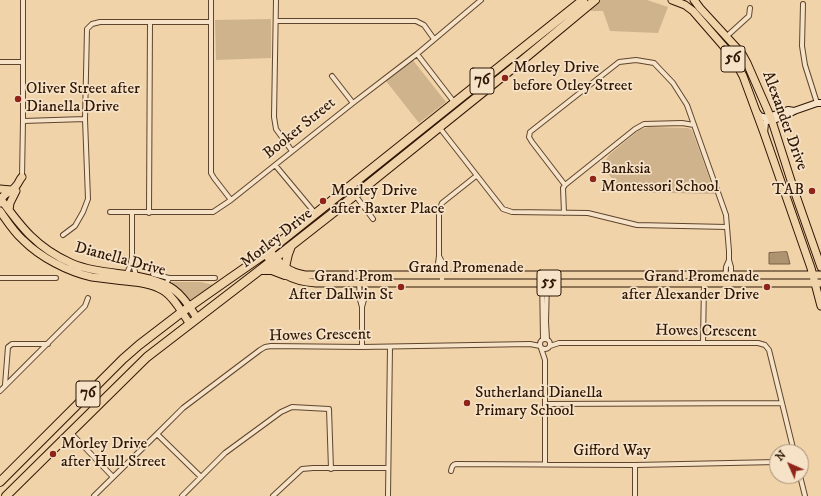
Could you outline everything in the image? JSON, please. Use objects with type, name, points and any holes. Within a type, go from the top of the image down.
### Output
[{"type":"highway","name":"Morley Drive","points":[[0,482],[123,359],[139,345],[182,312],[267,252],[583,0]]},
{"type":"highway","name":"Morley Drive","points":[[6,496],[140,363],[355,195],[595,0]]},
{"type":"highway","points":[[404,143],[410,150]]},
{"type":"highway","points":[[260,270],[285,271],[288,254],[292,245]]},
{"type":"main road","name":"Alexander Drive","points":[[672,0],[686,5],[738,65],[764,133],[813,275],[818,283],[821,306]]},
{"type":"main road","name":"Alexander Drive","points":[[694,0],[727,36],[742,54],[747,63],[771,118],[821,267]]},
{"type":"main road","points":[[9,210],[13,191],[22,177]]},
{"type":"main road","points":[[0,189],[13,191]]},
{"type":"main road","points":[[1,213],[0,199],[13,191]]},
{"type":"main road","name":"Dianella Drive","points":[[0,199],[19,224],[35,241],[54,254],[71,263],[93,271],[136,276],[166,284],[173,289],[189,307],[193,321]]},
{"type":"main road","name":"Dianella Drive","points":[[1,213],[18,235],[34,249],[61,266],[92,277],[149,285],[166,284]]},
{"type":"main road","name":"Grand Promenade","points":[[267,252],[285,271],[305,275],[362,279],[440,283],[545,279],[728,279],[818,283]]},
{"type":"main road","name":"Grand Promenade","points":[[362,279],[440,274],[545,279]]},
{"type":"main road","name":"Grand Promenade","points":[[605,279],[704,283],[728,279],[821,275]]},
{"type":"main road","name":"Dianella Drive","points":[[166,284],[172,298],[182,312],[193,321]]},
{"type":"street","points":[[22,177],[23,0]]},
{"type":"street","points":[[211,0],[211,173],[231,200]]},
{"type":"street","points":[[276,0],[274,118],[276,129],[292,150]]},
{"type":"street","name":"Booker Street","points":[[110,212],[214,212],[353,102],[417,54],[481,0]]},
{"type":"street","points":[[756,111],[760,116],[776,119],[794,111],[819,103],[806,65],[802,46],[803,4]]},
{"type":"street","points":[[727,36],[749,16],[750,8]]},
{"type":"street","points":[[276,21],[416,21],[424,25],[434,39]]},
{"type":"street","points":[[63,235],[75,226],[88,199],[85,119],[87,29],[92,24],[100,22],[211,22]]},
{"type":"street","points":[[149,212],[150,22]]},
{"type":"street","points":[[417,54],[454,102]]},
{"type":"street","points":[[565,185],[532,142],[529,137],[530,132],[619,62],[636,60],[654,63],[687,105],[726,215],[729,250],[729,260],[726,267],[728,279]]},
{"type":"street","points":[[0,62],[23,62]]},
{"type":"street","points":[[332,76],[353,102]]},
{"type":"street","points":[[764,133],[765,123],[771,118]]},
{"type":"street","points":[[23,121],[85,119]]},
{"type":"street","points":[[564,213],[563,188],[565,185],[635,129],[644,124],[682,123],[694,125]]},
{"type":"street","points":[[439,127],[503,209],[512,212],[588,213],[637,225],[727,227]]},
{"type":"street","points":[[275,164],[315,213]]},
{"type":"street","points":[[440,283],[438,263],[439,211],[442,203],[476,176]]},
{"type":"street","points":[[355,195],[373,219]]},
{"type":"street","points":[[132,213],[132,257],[136,276]]},
{"type":"street","points":[[124,275],[128,271],[132,257]]},
{"type":"street","points":[[152,274],[166,284],[215,278]]},
{"type":"street","points":[[0,278],[56,278]]},
{"type":"street","points":[[362,279],[364,300],[362,307],[362,347]]},
{"type":"street","points":[[545,279],[545,340],[541,347],[544,360],[545,464]]},
{"type":"street","points":[[703,343],[704,283]]},
{"type":"street","points":[[0,391],[85,306],[88,298]]},
{"type":"street","points":[[544,360],[550,343],[545,340]]},
{"type":"street","name":"Howes Crescent","points":[[94,496],[182,408],[260,350],[271,346],[390,347],[530,344],[545,340],[559,343],[758,343],[765,345],[769,350],[792,444]]},
{"type":"street","name":"Howes Crescent","points":[[530,344],[545,349],[559,343]]},
{"type":"street","points":[[5,385],[8,347],[12,344],[48,344]]},
{"type":"street","points":[[388,496],[390,347]]},
{"type":"street","points":[[545,404],[781,403]]},
{"type":"street","points":[[182,496],[225,453],[281,412],[292,408],[329,409],[331,469]]},
{"type":"street","points":[[70,432],[113,477]]},
{"type":"street","points":[[157,434],[201,477]]},
{"type":"street","name":"Gifford Way","points":[[451,471],[453,465],[456,464],[635,465],[769,462]]},
{"type":"street","points":[[635,465],[635,496]]},
{"type":"street","points":[[273,496],[302,469],[388,468]]},
{"type":"street","points":[[802,484],[805,496]]},
{"type":"shaded area","points":[[599,0],[647,0],[668,7],[658,33],[610,31],[603,11],[591,11],[589,9]]},
{"type":"shaded area","points":[[271,19],[271,58],[216,60],[215,20]]},
{"type":"shaded area","points":[[412,59],[446,102],[419,123],[386,81]]},
{"type":"shaded area","points":[[648,127],[688,128],[692,130],[715,194],[623,192],[601,165],[609,155],[639,130]]},
{"type":"shaded area","points":[[787,252],[790,264],[769,264],[769,253]]},
{"type":"shaded area","points":[[172,282],[201,282],[214,285],[190,300],[172,284]]},
{"type":"place","name":"Morley Drive before Otley Street","points":[[505,78]]},
{"type":"place","name":"Oliver Street after Dianella Drive","points":[[18,99]]},
{"type":"place","name":"Banksia Montessori School","points":[[593,179]]},
{"type":"place","name":"TAB","points":[[812,191]]},
{"type":"place","name":"Morley Drive after Baxter Place","points":[[323,201]]},
{"type":"place","name":"Grand Prom After Dallwin St","points":[[401,287]]},
{"type":"place","name":"Grand Promenade after Alexander Drive","points":[[767,287]]},
{"type":"place","name":"Sutherland Dianella Primary School","points":[[467,403]]},
{"type":"place","name":"Morley Drive after Hull Street","points":[[53,454]]}]
